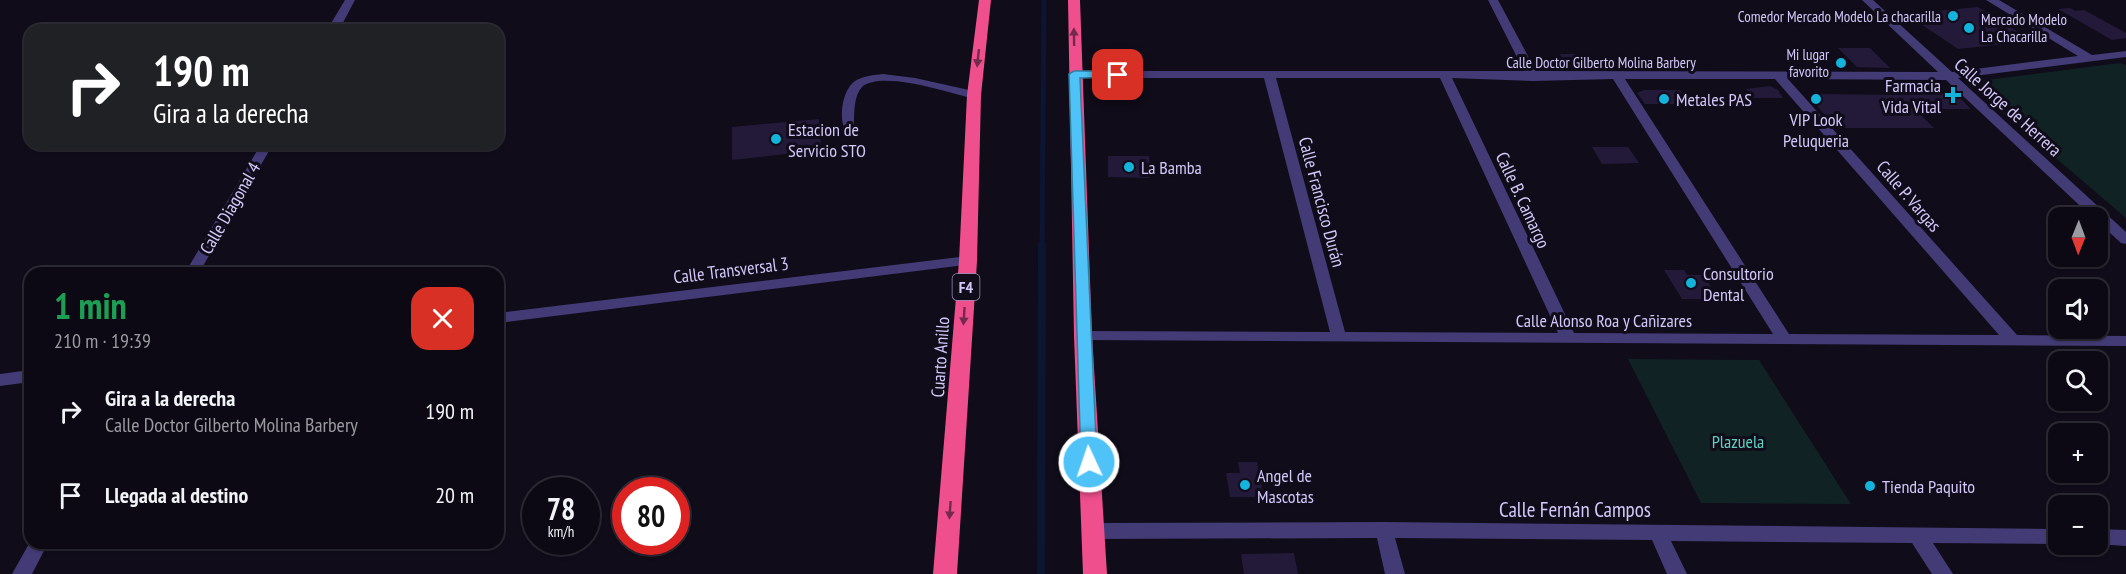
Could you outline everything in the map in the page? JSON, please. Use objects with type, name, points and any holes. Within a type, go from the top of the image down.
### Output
[{"type":"highway","name":"Cuarto Anillo","points":[[945,574],[968,261],[975,95],[985,0]]},
{"type":"highway","points":[[1074,0],[1074,74],[1083,336],[1095,574]]},
{"type":"street","points":[[336,24],[350,0]]},
{"type":"street","points":[[1493,0],[1533,77]]},
{"type":"street","name":"Calle Jorge de Herrera","points":[[1867,0],[2126,240]]},
{"type":"street","points":[[1991,0],[2089,58]]},
{"type":"street","name":"Calle Doctor Gilberto Molina Barbery","points":[[1074,74],[1533,77],[1947,76],[2126,54]]},
{"type":"street","name":"Calle Francisco Durán","points":[[1269,75],[1339,337]]},
{"type":"street","name":"Calle B. Camargo","points":[[1445,76],[1569,339]]},
{"type":"street","name":"Calle P. Vargas","points":[[1779,76],[2013,341]]},
{"type":"street","points":[[1618,77],[1785,340]]},
{"type":"street","points":[[848,124],[851,97],[859,85],[875,79],[912,80],[975,95]]},
{"type":"street","name":"Calle Diagonal 4","points":[[195,267],[264,150]]},
{"type":"street","name":"Calle Transversal 3","points":[[504,317],[968,261]]},
{"type":"street","name":"Calle Alonso Roa y Cañizares","points":[[1083,336],[2126,341]]},
{"type":"street","points":[[0,380],[24,377]]},
{"type":"street","points":[[1384,530],[1395,574]]},
{"type":"street","name":"Calle Fernán Campos","points":[[1092,531],[1384,530],[2048,537]]},
{"type":"street","points":[[1658,532],[1677,574]]},
{"type":"street","points":[[1917,535],[1943,574]]},
{"type":"street","points":[[2108,537],[2126,538]]},
{"type":"street","points":[[22,574],[36,549]]},
{"type":"green space","points":[[2120,63],[2126,65],[2126,218],[1975,89],[1979,81]]},
{"type":"green space","name":"Plazuela","points":[[1628,359],[1759,360],[1851,504],[1701,503]]},
{"type":"building","name":"Mercado Modelo La Chacarilla","points":[[1978,7],[2033,41],[1958,49],[1906,14]]},
{"type":"building","points":[[2070,8],[2075,11],[2084,10],[2126,33],[2126,38],[2112,40],[2058,9]]},
{"type":"building","points":[[1838,48],[1870,48],[1890,68],[1857,67]]},
{"type":"building","points":[[1560,54],[1576,54],[1580,62],[1564,62]]},
{"type":"building","points":[[1770,86],[1778,90],[1783,98],[1754,98],[1746,89]]},
{"type":"building","name":"Metales PAS","points":[[1644,90],[1680,90],[1691,104],[1645,104],[1637,93]]},
{"type":"building","points":[[1899,92],[1948,92],[1958,96],[1971,109],[1915,109],[1934,128],[1836,128],[1811,99],[1815,94],[1901,95]]},
{"type":"building","name":"Estacion de Servicio STO","points":[[819,119],[821,150],[732,160],[732,127]]},
{"type":"building","points":[[1592,147],[1628,147],[1639,163],[1602,164]]},
{"type":"building","name":"La Bamba","points":[[1108,156],[1149,156],[1150,178],[1108,177]]},
{"type":"building","name":"Consultorio Dental","points":[[1664,270],[1684,270],[1687,275],[1704,275],[1714,292],[1706,299],[1682,299]]},
{"type":"building","name":"Angel de Mascotas","points":[[1238,462],[1257,462],[1264,497],[1230,497],[1226,473],[1240,473]]},
{"type":"building","points":[[1294,553],[1298,574],[1244,574],[1241,554]]},
{"type":"waterway","points":[[1042,247],[1044,0]]},
{"type":"waterway","points":[[1041,574],[1042,245]]},
{"type":"place","name":"Comedor Mercado Modelo La chacarilla","points":[[1953,16]]},
{"type":"place","name":"Mercado Modelo La Chacarilla","points":[[1969,28]]},
{"type":"place","name":"Mi lugar favorito","points":[[1841,63]]},
{"type":"place","name":"Farmacia Vida Vital","points":[[1953,95]]},
{"type":"place","name":"Metales PAS","points":[[1664,99]]},
{"type":"place","name":"VIP Look Peluqueria","points":[[1816,99]]},
{"type":"place","name":"Estacion de Servicio STO","points":[[776,139]]},
{"type":"place","name":"La Bamba","points":[[1129,167]]},
{"type":"place","name":"Consultorio Dental","points":[[1691,283]]},
{"type":"place","name":"Angel de Mascotas","points":[[1245,485]]},
{"type":"place","name":"Tienda Paquito","points":[[1870,486]]},
{"type":"route","points":[[1089,462],[1074,74],[1118,75]]}]
